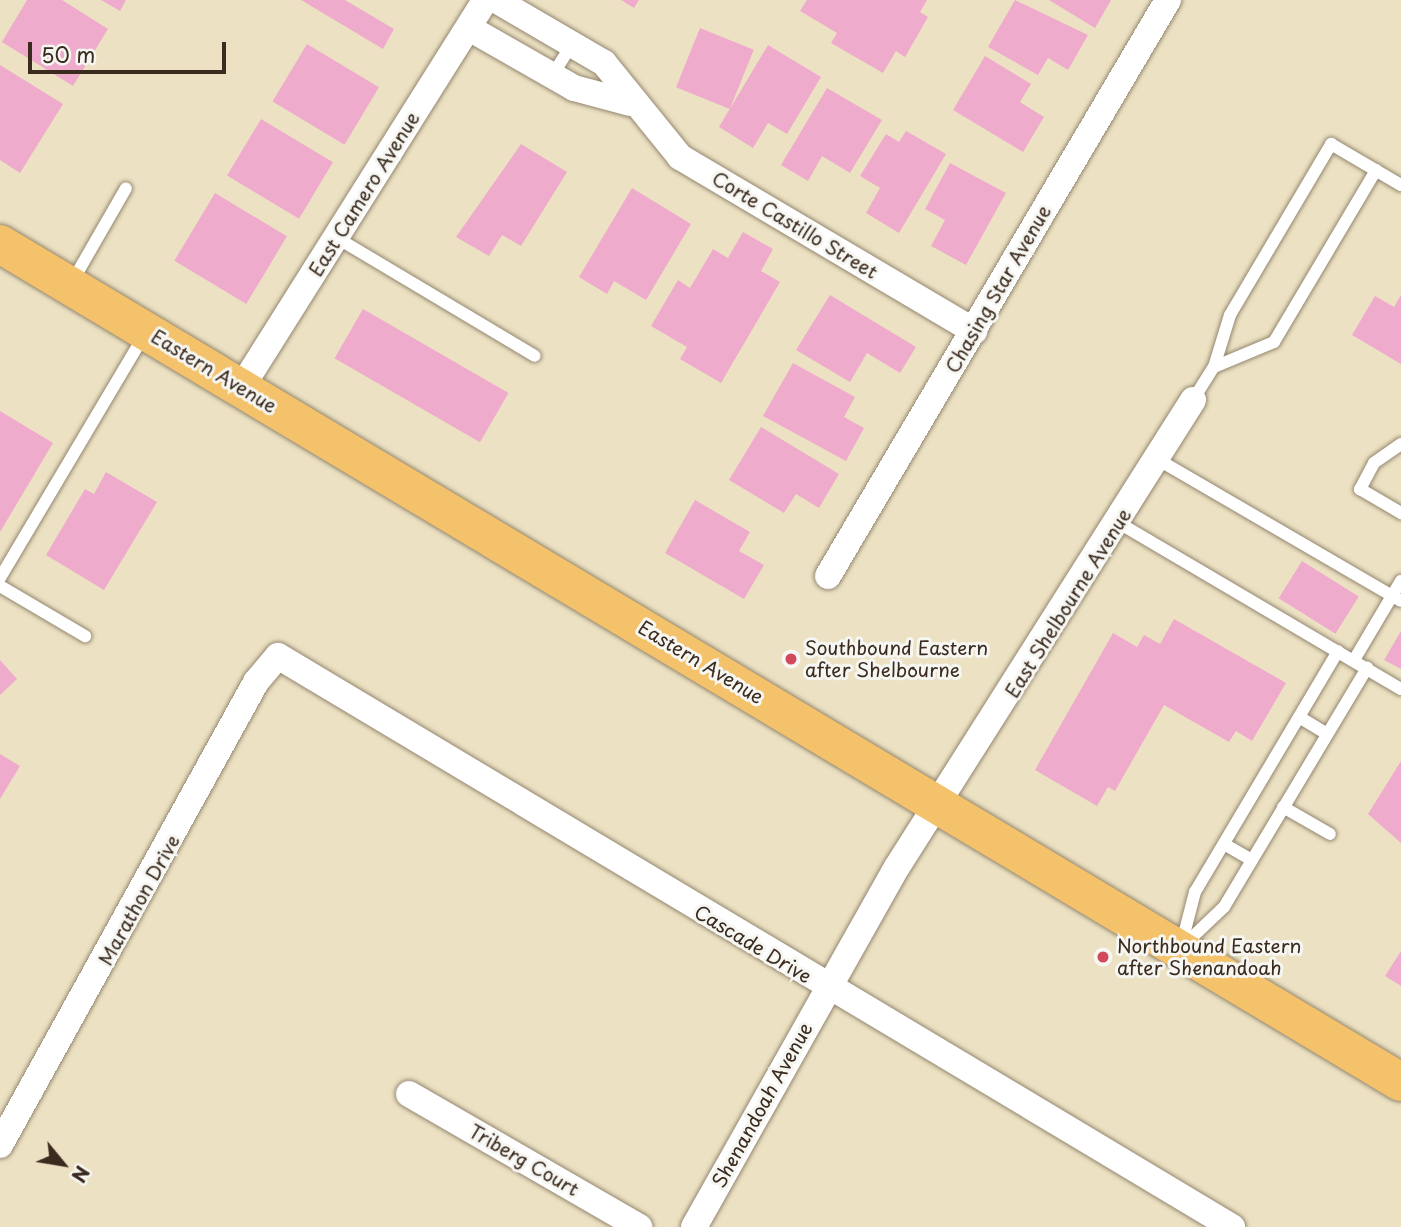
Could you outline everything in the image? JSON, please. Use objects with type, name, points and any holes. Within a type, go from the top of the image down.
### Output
[{"type":"main road","name":"Eastern Avenue","points":[[0,244],[1401,1082]]},
{"type":"street","name":"East Camero Avenue","points":[[241,388],[485,0]]},
{"type":"street","name":"Corte Castillo Street","points":[[496,0],[604,63],[631,103],[680,157],[974,331]]},
{"type":"street","name":"Chasing Star Avenue","points":[[828,576],[1167,0]]},
{"type":"street","points":[[469,29],[591,95],[631,103]]},
{"type":"street","name":"East Shelbourne Avenue","points":[[940,805],[1193,401]]},
{"type":"street","name":"Cascade Drive","points":[[278,656],[828,989],[1232,1227]]},
{"type":"street","name":"Marathon Drive","points":[[0,1146],[256,682],[278,656]]},
{"type":"street","name":"Shenandoah Avenue","points":[[694,1227],[828,989],[940,805]]},
{"type":"street","name":"Triberg Court","points":[[409,1094],[639,1227]]},
{"type":"lane","points":[[552,76],[571,45]]},
{"type":"lane","points":[[1193,401],[1214,367],[1230,315],[1331,144],[1401,185]]},
{"type":"lane","points":[[1214,367],[1274,342],[1376,170]]},
{"type":"lane","points":[[70,285],[127,188]]},
{"type":"lane","points":[[337,238],[535,356]]},
{"type":"lane","points":[[0,578],[147,331]]},
{"type":"lane","points":[[1401,444],[1374,463],[1360,489],[1401,513]]},
{"type":"lane","points":[[1157,459],[1396,599]]},
{"type":"lane","points":[[1119,523],[1401,689]]},
{"type":"lane","points":[[1354,660],[1396,599],[1401,580]]},
{"type":"lane","points":[[0,586],[85,636]]},
{"type":"lane","points":[[1180,949],[1195,892],[1338,651]]},
{"type":"lane","points":[[1180,949],[1224,906],[1367,668]]},
{"type":"lane","points":[[1299,718],[1327,734]]},
{"type":"lane","points":[[1283,807],[1330,834]]},
{"type":"lane","points":[[1224,844],[1252,860]]},
{"type":"building","points":[[27,0],[62,0],[108,29],[73,86],[2,42]]},
{"type":"building","points":[[101,0],[126,0],[120,11]]},
{"type":"building","points":[[301,0],[345,0],[394,29],[383,49]]},
{"type":"building","points":[[621,0],[639,0],[634,8]]},
{"type":"building","points":[[807,0],[927,0],[920,12],[928,17],[905,57],[896,51],[883,73],[831,43],[837,33],[800,11]]},
{"type":"building","points":[[1015,0],[1088,35],[1068,70],[1048,58],[1038,75],[988,47]]},
{"type":"building","points":[[1049,0],[1111,0],[1095,28]]},
{"type":"building","points":[[700,28],[754,50],[730,109],[676,87]]},
{"type":"building","points":[[307,44],[379,87],[344,145],[272,101]]},
{"type":"building","points":[[768,45],[821,77],[787,134],[768,123],[753,148],[719,127]]},
{"type":"building","points":[[985,56],[1031,84],[1020,102],[1044,117],[1023,152],[953,110]]},
{"type":"building","points":[[0,65],[63,104],[20,173],[0,160]]},
{"type":"building","points":[[827,88],[882,120],[850,173],[822,156],[808,181],[781,165]]},
{"type":"building","points":[[261,119],[333,162],[299,219],[227,176]]},
{"type":"building","points":[[906,131],[946,154],[899,233],[866,213],[880,188],[860,176],[886,134],[899,142]]},
{"type":"building","points":[[521,144],[567,172],[521,246],[502,235],[489,256],[456,237]]},
{"type":"building","points":[[950,163],[1006,193],[966,265],[931,246],[945,220],[925,209]]},
{"type":"building","points":[[632,188],[691,224],[646,300],[614,281],[607,294],[579,277]]},
{"type":"building","points":[[215,193],[287,236],[246,304],[174,261]]},
{"type":"building","points":[[743,232],[773,249],[761,271],[780,282],[721,383],[680,359],[687,347],[651,326],[678,280],[690,288],[713,249],[728,258]]},
{"type":"building","points":[[830,295],[916,347],[900,373],[867,353],[850,382],[796,350]]},
{"type":"building","points":[[1401,295],[1401,364],[1352,335],[1375,296],[1394,307]]},
{"type":"building","points":[[363,309],[508,393],[480,442],[334,358]]},
{"type":"building","points":[[793,363],[855,397],[844,417],[864,428],[846,461],[763,416]]},
{"type":"building","points":[[0,411],[53,443],[0,532]]},
{"type":"building","points":[[761,427],[839,474],[819,508],[796,494],[784,513],[729,480]]},
{"type":"building","points":[[106,472],[157,502],[104,590],[46,555],[85,489],[94,494]]},
{"type":"building","points":[[695,500],[750,532],[739,551],[764,565],[744,599],[665,553]]},
{"type":"building","points":[[1302,561],[1359,597],[1336,634],[1279,598]]},
{"type":"building","points":[[1174,619],[1286,683],[1252,741],[1236,731],[1229,742],[1164,705],[1115,791],[1108,787],[1097,806],[1035,770],[1113,633],[1137,647],[1144,635],[1160,644]]},
{"type":"building","points":[[1401,631],[1401,669],[1384,660]]},
{"type":"building","points":[[0,660],[17,679],[0,695]]},
{"type":"building","points":[[0,754],[20,766],[0,799]]},
{"type":"building","points":[[1401,761],[1401,843],[1368,814]]},
{"type":"building","points":[[1401,951],[1401,986],[1385,976]]},
{"type":"place","name":"Southbound Eastern after Shelbourne","points":[[791,659]]},
{"type":"place","name":"Northbound Eastern after Shenandoah","points":[[1103,957]]}]
